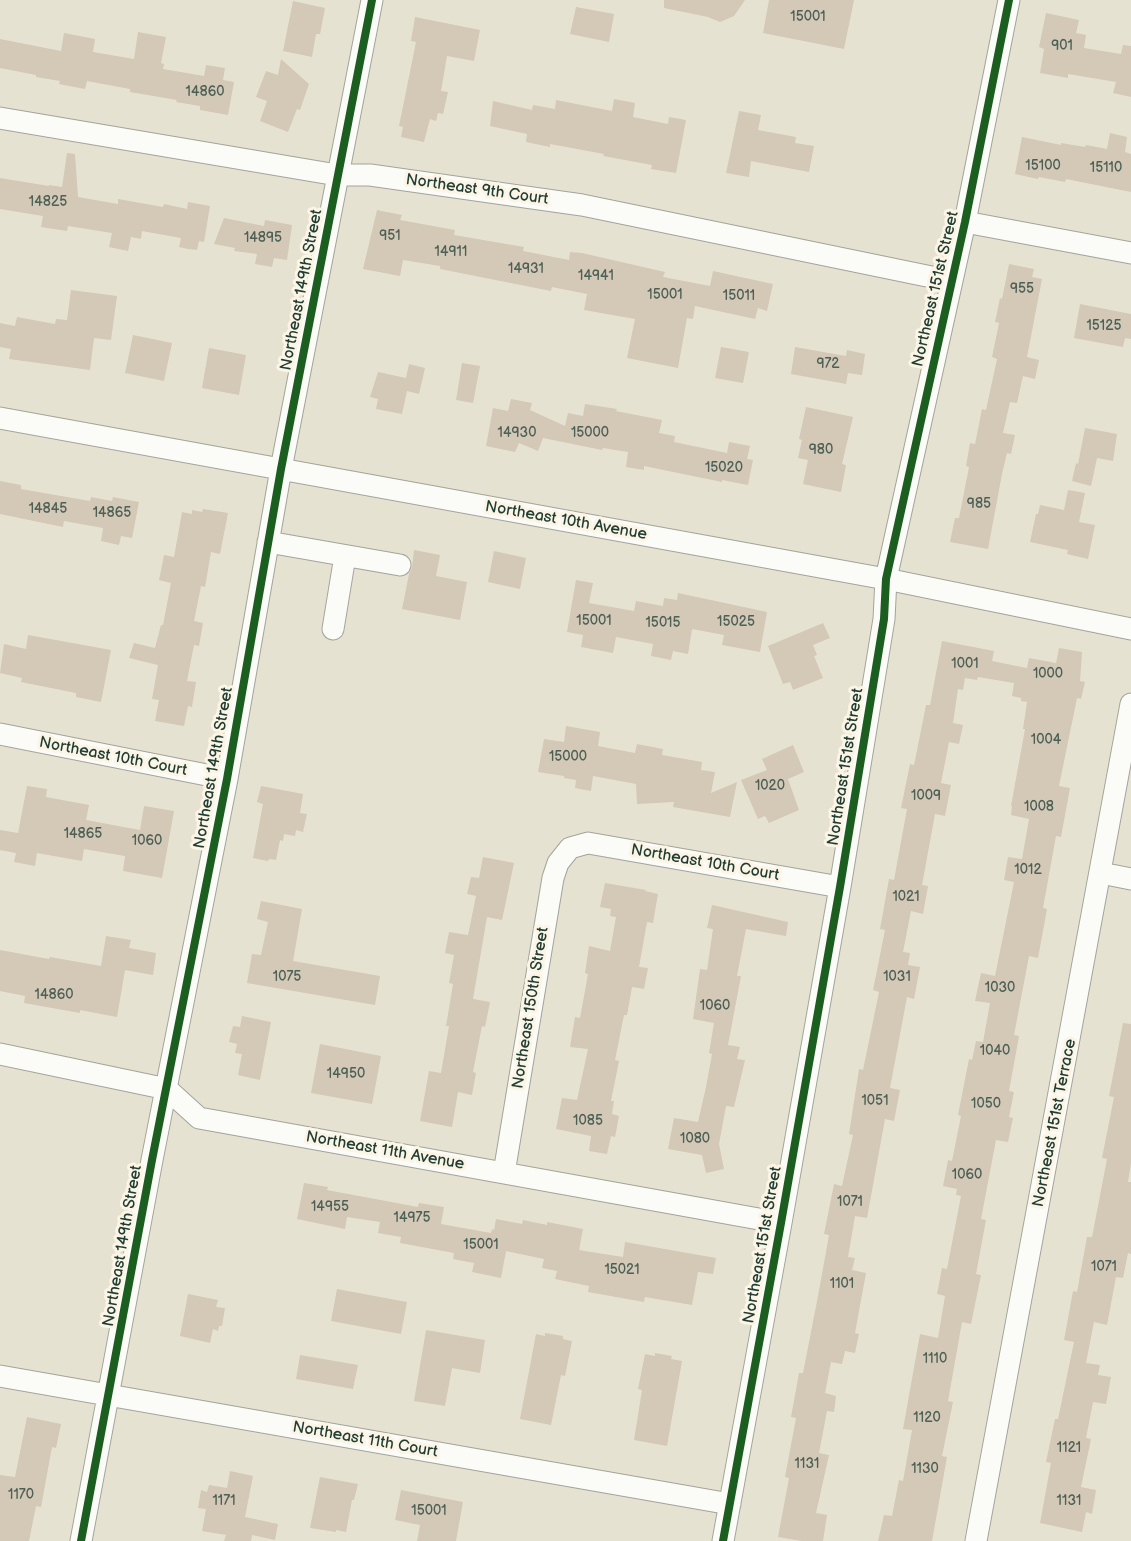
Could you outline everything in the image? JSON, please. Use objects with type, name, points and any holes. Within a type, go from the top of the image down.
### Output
[{"type":"street","name":"Northeast 149th Street","points":[[81,1541],[152,1160],[227,779],[281,469],[372,0]]},
{"type":"street","name":"Northeast 151st Street","points":[[723,1541],[840,887],[884,619],[886,579],[965,222],[1009,0]]},
{"type":"street","name":"Northeast 9th Court","points":[[0,117],[337,175],[370,175],[582,205],[951,281]]},
{"type":"street","points":[[965,222],[1131,253]]},
{"type":"street","name":"Northeast 10th Avenue","points":[[0,418],[886,579],[1131,629]]},
{"type":"street","points":[[268,543],[400,565]]},
{"type":"street","points":[[333,629],[345,556]]},
{"type":"street","name":"Northeast 151st Terrace","points":[[976,1541],[1131,704]]},
{"type":"street","name":"Northeast 10th Court","points":[[0,734],[227,779]]},
{"type":"street","name":"Northeast 10th Court","points":[[570,848],[588,843],[840,887]]},
{"type":"street","name":"Northeast 150th Street","points":[[504,1173],[553,878],[558,863],[570,848]]},
{"type":"street","points":[[1101,873],[1131,879]]},
{"type":"street","points":[[0,1054],[167,1089]]},
{"type":"street","name":"Northeast 11th Avenue","points":[[167,1089],[199,1118],[781,1223]]},
{"type":"street","name":"Northeast 11th Court","points":[[0,1376],[730,1504]]},
{"type":"building","points":[[664,0],[745,0],[734,16],[720,22],[708,17],[664,8]]},
{"type":"building","points":[[769,0],[854,0],[844,49],[763,33]]},
{"type":"building","points":[[293,1],[325,8],[320,34],[316,34],[312,57],[283,51]]},
{"type":"building","points":[[576,7],[614,14],[609,42],[570,34]]},
{"type":"building","points":[[1046,13],[1079,20],[1076,33],[1086,35],[1084,48],[1121,54],[1123,45],[1131,46],[1131,97],[1113,93],[1116,82],[1068,74],[1068,78],[1040,73],[1044,49],[1039,47]]},
{"type":"building","points":[[415,17],[480,30],[474,61],[447,56],[441,91],[448,92],[443,114],[438,113],[436,121],[430,119],[424,142],[401,137],[403,127],[399,126],[416,42],[411,41]]},
{"type":"building","points":[[138,32],[166,37],[161,63],[164,64],[163,69],[204,76],[206,65],[225,68],[223,80],[234,82],[228,115],[200,110],[200,106],[176,102],[177,100],[130,92],[130,89],[87,81],[85,89],[59,84],[60,81],[36,77],[36,75],[0,68],[0,39],[61,51],[64,33],[95,39],[93,52],[134,59]]},
{"type":"building","points":[[281,59],[309,84],[300,110],[297,109],[288,132],[260,121],[267,101],[256,97],[266,71],[278,75]]},
{"type":"building","points":[[614,99],[635,103],[633,117],[668,124],[669,117],[686,120],[676,173],[651,169],[652,165],[603,156],[604,154],[526,142],[527,134],[490,126],[493,101],[532,110],[533,105],[555,109],[556,100],[612,111]]},
{"type":"building","points":[[739,111],[761,115],[758,130],[796,137],[795,143],[814,146],[809,172],[751,161],[749,177],[726,173]]},
{"type":"building","points":[[1110,133],[1127,137],[1125,152],[1131,154],[1131,192],[1066,179],[1065,182],[1015,174],[1022,137],[1061,145],[1061,143],[1085,147],[1086,145],[1107,149]]},
{"type":"building","points":[[67,153],[75,154],[78,197],[118,204],[118,199],[187,209],[188,202],[210,206],[204,242],[199,241],[197,250],[188,249],[179,247],[181,238],[142,231],[141,239],[131,237],[128,251],[109,247],[112,233],[68,226],[67,231],[41,227],[43,216],[0,209],[0,178],[62,187]]},
{"type":"building","points":[[377,210],[402,215],[400,220],[455,230],[454,235],[524,247],[523,251],[569,260],[570,252],[582,253],[665,272],[663,277],[710,286],[713,271],[773,284],[767,311],[758,308],[755,319],[695,306],[693,319],[687,318],[678,368],[627,358],[635,319],[584,310],[587,294],[552,287],[551,291],[403,260],[400,276],[363,269]]},
{"type":"building","points":[[224,218],[264,226],[265,220],[292,225],[287,260],[274,258],[272,267],[255,264],[257,254],[234,251],[235,248],[214,244]]},
{"type":"building","points":[[1009,264],[1034,269],[1032,277],[1042,279],[1027,357],[1039,360],[1035,379],[1023,376],[1017,403],[1010,402],[1003,433],[1015,435],[1011,454],[1007,453],[1002,474],[988,549],[950,542],[955,518],[959,518],[969,467],[966,466],[970,443],[975,444],[982,409],[986,410],[997,359],[992,357],[999,323],[995,322]]},
{"type":"building","points":[[71,290],[117,296],[111,340],[94,338],[90,370],[9,359],[11,349],[0,347],[0,323],[15,326],[17,317],[55,324],[56,319],[67,320]]},
{"type":"building","points":[[1080,304],[1131,314],[1131,339],[1125,338],[1123,347],[1074,338]]},
{"type":"building","points":[[133,335],[172,343],[164,381],[125,373]]},
{"type":"building","points":[[721,347],[749,352],[743,383],[715,378]]},
{"type":"building","points":[[795,347],[846,356],[847,350],[865,354],[862,375],[848,373],[846,384],[791,374]]},
{"type":"building","points":[[209,348],[246,355],[239,395],[202,388]]},
{"type":"building","points":[[462,363],[480,366],[473,403],[456,400]]},
{"type":"building","points":[[409,364],[425,368],[419,394],[407,391],[402,414],[376,409],[378,399],[370,397],[378,372],[406,378]]},
{"type":"building","points":[[511,399],[532,403],[530,410],[565,426],[568,413],[583,416],[585,404],[662,420],[659,433],[675,436],[674,442],[727,453],[729,442],[750,446],[747,459],[753,460],[748,485],[644,466],[644,470],[626,467],[628,452],[603,448],[602,450],[543,438],[538,451],[519,443],[515,452],[486,446],[493,408],[508,411]]},
{"type":"building","points":[[806,407],[853,417],[842,464],[846,465],[841,492],[803,484],[808,460],[798,458],[802,440],[799,439]]},
{"type":"building","points":[[1085,428],[1117,434],[1113,461],[1097,458],[1091,486],[1072,481]]},
{"type":"building","points":[[0,481],[21,485],[21,489],[90,501],[91,497],[112,501],[113,497],[139,502],[132,538],[121,536],[119,545],[101,541],[103,528],[64,521],[63,527],[0,514]]},
{"type":"building","points":[[1068,490],[1085,493],[1079,522],[1095,525],[1088,559],[1067,554],[1068,550],[1030,542],[1040,505],[1064,510]]},
{"type":"building","points":[[203,509],[228,513],[220,554],[211,552],[205,587],[201,586],[194,621],[203,623],[199,646],[194,645],[187,681],[196,682],[192,707],[188,706],[184,726],[155,721],[159,700],[152,699],[158,665],[129,658],[134,643],[155,648],[161,625],[163,625],[171,583],[159,580],[164,555],[174,557],[182,512],[192,514],[192,510],[202,512]]},
{"type":"building","points":[[414,550],[440,555],[436,576],[467,582],[460,620],[402,609]]},
{"type":"building","points":[[494,551],[526,558],[520,589],[488,582]]},
{"type":"building","points":[[576,580],[593,583],[589,603],[634,611],[636,601],[663,606],[664,598],[677,600],[678,593],[767,612],[760,652],[722,645],[724,635],[692,629],[688,654],[673,651],[671,660],[651,656],[653,644],[616,637],[613,653],[581,647],[583,635],[567,632]]},
{"type":"building","points":[[823,623],[830,638],[813,645],[817,655],[814,656],[823,678],[793,690],[790,682],[783,684],[768,646]]},
{"type":"building","points":[[28,635],[111,650],[101,702],[76,697],[76,693],[21,682],[22,678],[0,673],[4,644],[26,649]]},
{"type":"building","points":[[942,641],[994,651],[992,661],[1027,668],[1029,658],[1056,663],[1059,648],[1082,652],[1080,681],[1085,682],[1081,699],[1077,698],[1059,786],[1070,788],[1061,837],[1056,836],[1043,908],[1047,909],[1038,958],[1029,956],[1014,1035],[1019,1036],[1009,1091],[1014,1092],[1009,1117],[1013,1118],[1008,1142],[996,1140],[981,1219],[986,1220],[976,1274],[981,1275],[971,1324],[962,1322],[948,1401],[953,1402],[942,1456],[947,1457],[932,1541],[878,1541],[884,1515],[892,1516],[899,1480],[903,1481],[912,1430],[903,1429],[920,1334],[938,1338],[945,1296],[937,1294],[942,1268],[947,1269],[961,1196],[956,1195],[957,1189],[943,1186],[948,1160],[952,1161],[969,1059],[972,1060],[976,1041],[983,1042],[990,1003],[975,1001],[981,973],[995,976],[1014,882],[1004,880],[1008,857],[1022,859],[1029,819],[1011,815],[1025,729],[1023,729],[1027,702],[1012,696],[1014,683],[978,677],[977,680],[965,678],[963,690],[958,689],[953,723],[963,725],[959,744],[949,742],[941,783],[951,785],[945,816],[935,814],[922,885],[928,886],[923,914],[911,911],[903,952],[910,953],[908,965],[920,967],[914,999],[907,997],[890,1088],[900,1090],[894,1121],[885,1119],[867,1218],[855,1216],[848,1257],[855,1258],[852,1270],[866,1273],[855,1333],[859,1334],[855,1353],[845,1351],[842,1364],[831,1362],[825,1393],[836,1396],[834,1412],[827,1411],[819,1453],[829,1455],[816,1513],[827,1515],[823,1541],[802,1541],[778,1537],[789,1478],[785,1477],[796,1418],[791,1417],[799,1373],[803,1373],[829,1235],[824,1234],[834,1184],[842,1186],[853,1135],[849,1134],[859,1069],[863,1070],[879,992],[873,990],[885,930],[880,929],[889,879],[894,880],[907,809],[901,808],[910,764],[914,765],[926,705],[930,705]]},
{"type":"building","points":[[566,726],[600,732],[598,746],[635,753],[637,744],[663,749],[662,755],[702,762],[701,770],[715,772],[711,793],[737,782],[730,817],[673,807],[674,802],[637,804],[636,784],[593,776],[591,791],[575,788],[576,780],[538,772],[544,739],[564,742]]},
{"type":"building","points":[[793,745],[804,772],[788,779],[799,810],[769,823],[765,816],[758,819],[741,780],[767,770],[762,759]]},
{"type":"building","points":[[27,786],[47,789],[46,797],[89,805],[86,820],[140,830],[144,806],[174,811],[162,878],[123,871],[125,856],[84,849],[82,861],[37,853],[35,866],[14,862],[16,853],[0,850],[0,830],[18,833]]},
{"type":"building","points":[[261,786],[303,794],[300,813],[307,814],[303,832],[296,830],[295,836],[284,834],[283,841],[280,840],[276,860],[253,858],[263,804],[257,802]]},
{"type":"building","points":[[483,857],[514,863],[502,920],[487,917],[473,999],[490,1002],[485,1027],[482,1026],[473,1072],[476,1073],[472,1095],[458,1092],[452,1127],[420,1121],[429,1071],[441,1073],[449,1026],[446,1026],[453,984],[449,983],[454,955],[445,953],[449,932],[468,935],[476,896],[467,894],[471,877],[479,878]]},
{"type":"building","points":[[605,883],[658,894],[653,923],[647,922],[639,967],[648,968],[644,989],[632,987],[615,1060],[619,1061],[611,1101],[614,1101],[612,1114],[619,1116],[615,1137],[611,1136],[607,1154],[589,1151],[591,1136],[556,1129],[562,1098],[577,1100],[588,1049],[570,1047],[575,1017],[580,1018],[588,974],[585,973],[589,946],[610,951],[616,917],[610,916],[611,909],[600,907]]},
{"type":"building","points":[[261,901],[302,909],[293,961],[380,976],[375,1005],[247,983],[252,954],[261,955],[268,922],[257,919]]},
{"type":"building","points":[[712,905],[788,922],[786,936],[746,929],[737,976],[741,976],[728,1045],[740,1047],[737,1059],[745,1060],[734,1107],[726,1106],[719,1144],[724,1169],[706,1173],[702,1155],[668,1149],[674,1118],[698,1122],[712,1054],[709,1053],[714,1023],[693,1019],[700,969],[707,970],[713,929],[707,928]]},
{"type":"building","points":[[106,936],[131,940],[129,948],[156,953],[153,975],[125,970],[117,1017],[24,1003],[25,996],[0,991],[0,950],[101,966]]},
{"type":"building","points":[[242,1016],[271,1022],[260,1080],[238,1075],[242,1054],[235,1053],[237,1044],[229,1042],[233,1026],[240,1027]]},
{"type":"building","points":[[1123,1023],[1131,1024],[1131,1163],[1128,1182],[1131,1182],[1131,1254],[1128,1253],[1123,1278],[1116,1277],[1107,1325],[1094,1322],[1086,1363],[1100,1365],[1098,1375],[1111,1377],[1106,1404],[1093,1402],[1086,1438],[1091,1439],[1081,1487],[1096,1490],[1092,1514],[1086,1512],[1082,1532],[1040,1523],[1051,1463],[1046,1462],[1055,1419],[1058,1419],[1074,1342],[1064,1340],[1073,1291],[1077,1292],[1087,1237],[1092,1237],[1107,1159],[1102,1158],[1114,1097],[1109,1096]]},
{"type":"building","points":[[320,1044],[381,1056],[372,1104],[311,1093]]},
{"type":"building","points":[[304,1183],[328,1187],[327,1190],[418,1207],[419,1203],[444,1207],[441,1224],[491,1233],[492,1229],[494,1230],[496,1219],[522,1224],[523,1220],[547,1225],[547,1222],[583,1229],[579,1250],[623,1257],[625,1242],[716,1258],[713,1274],[698,1272],[692,1305],[645,1297],[644,1302],[588,1292],[589,1286],[555,1279],[557,1271],[542,1268],[544,1259],[506,1251],[501,1278],[472,1272],[474,1263],[453,1259],[454,1253],[400,1243],[401,1237],[378,1233],[380,1222],[347,1217],[345,1229],[297,1219]]},
{"type":"building","points":[[337,1289],[407,1302],[401,1334],[331,1321]]},
{"type":"building","points":[[188,1294],[218,1300],[216,1307],[225,1308],[222,1326],[219,1326],[218,1331],[213,1329],[210,1343],[180,1336]]},
{"type":"building","points":[[426,1330],[485,1340],[480,1373],[452,1368],[445,1406],[414,1401]]},
{"type":"building","points":[[545,1333],[563,1336],[563,1339],[572,1341],[565,1376],[561,1375],[551,1425],[520,1419],[536,1334],[545,1336]]},
{"type":"building","points":[[655,1353],[672,1356],[671,1359],[682,1361],[667,1446],[634,1440],[642,1390],[638,1389],[645,1354],[655,1356]]},
{"type":"building","points":[[300,1355],[358,1365],[353,1389],[296,1379]]},
{"type":"building","points":[[27,1417],[61,1424],[56,1448],[52,1447],[41,1507],[36,1506],[29,1541],[0,1541],[0,1475],[15,1477]]},
{"type":"building","points":[[230,1471],[253,1476],[245,1517],[278,1524],[275,1540],[252,1535],[251,1541],[224,1541],[226,1535],[202,1531],[206,1509],[198,1508],[201,1490],[207,1492],[209,1485],[227,1488]]},
{"type":"building","points":[[320,1477],[358,1484],[354,1500],[352,1500],[346,1532],[310,1528]]},
{"type":"building","points":[[401,1490],[463,1502],[456,1541],[417,1541],[420,1525],[395,1520]]},
{"type":"cycle path","points":[[81,1541],[152,1160],[227,779],[281,469],[372,0]]},
{"type":"cycle path","points":[[723,1541],[840,887],[884,619],[886,579],[965,222],[1009,0]]}]
